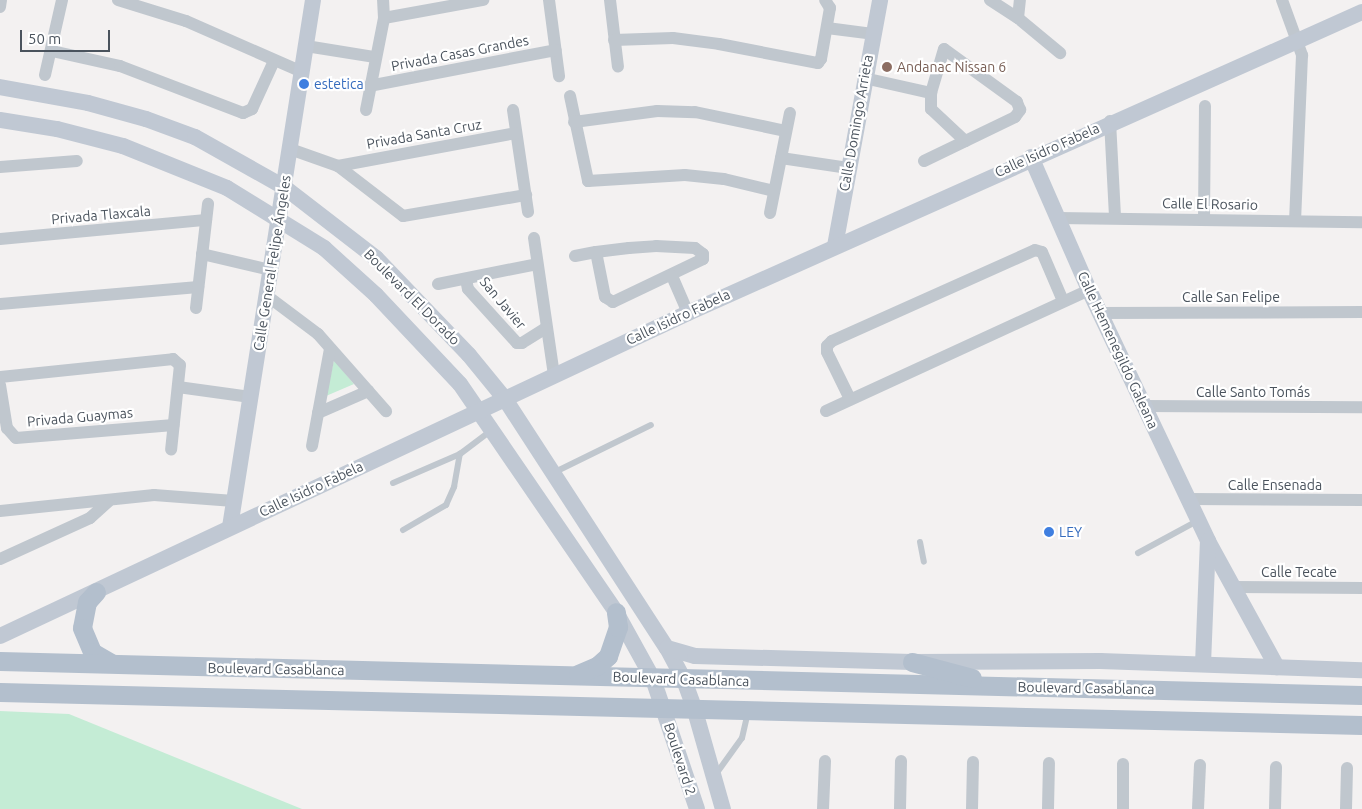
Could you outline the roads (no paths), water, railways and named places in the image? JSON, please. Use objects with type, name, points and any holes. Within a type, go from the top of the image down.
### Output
[{"type":"main road","name":"Calle General Felipe Ángeles","points":[[230,527],[313,0]]},
{"type":"main road","name":"Calle Domingo Arrieta","points":[[835,246],[864,78],[880,0]]},
{"type":"main road","name":"Calle Isidro Fabela","points":[[0,636],[688,312],[1110,121],[1298,38],[1362,12]]},
{"type":"main road","name":"Boulevard El Dorado","points":[[0,87],[88,103],[146,119],[195,137],[284,187],[376,258],[469,355],[505,399],[667,648],[684,680]]},
{"type":"main road","name":"Boulevard El Dorado","points":[[0,120],[57,129],[124,146],[227,188],[279,218],[324,248],[376,295],[460,384],[616,612],[653,679]]},
{"type":"main road","name":"Calle Hemenegildo Galeana","points":[[1031,157],[1089,290],[1208,541],[1235,587],[1277,668]]},
{"type":"main road","name":"Calle Hemenegildo Galeana","points":[[1203,664],[1208,541]]},
{"type":"main road","points":[[96,592],[83,614],[85,640],[92,652],[115,665]]},
{"type":"main road","points":[[568,675],[583,673],[608,656],[616,635],[616,612]]},
{"type":"main road","points":[[667,648],[695,656],[912,662],[1100,661],[1362,670]]},
{"type":"main road","name":"Boulevard Casablanca","points":[[0,661],[568,675],[684,680],[1362,695]]},
{"type":"main road","points":[[912,662],[999,686]]},
{"type":"main road","name":"Boulevard 2","points":[[653,679],[697,809]]},
{"type":"main road","name":"Boulevard 2","points":[[684,680],[715,776],[723,809]]},
{"type":"main road","points":[[0,692],[695,711],[1362,725]]},
{"type":"street","points":[[0,6],[1,0]]},
{"type":"street","points":[[45,75],[52,51],[62,0]]},
{"type":"street","points":[[118,0],[186,21],[302,72]]},
{"type":"street","name":"Privada Casas Grandes","points":[[366,110],[384,18],[383,0]]},
{"type":"street","points":[[384,18],[482,0]]},
{"type":"street","points":[[549,0],[559,76]]},
{"type":"street","points":[[610,0],[618,67]]},
{"type":"street","points":[[614,40],[673,38],[720,44],[812,64],[821,59],[830,8],[825,0]]},
{"type":"street","points":[[990,0],[1018,18],[1060,53]]},
{"type":"street","points":[[1018,18],[1020,0]]},
{"type":"street","points":[[1282,0],[1298,38],[1303,69],[1295,220]]},
{"type":"street","points":[[827,28],[873,34]]},
{"type":"street","name":"Privada Casas Grandes","points":[[306,46],[376,57]]},
{"type":"street","points":[[924,161],[1015,117],[1019,106],[948,49],[942,52],[930,104],[934,115],[965,141]]},
{"type":"street","name":"Privada Casas Grandes","points":[[370,86],[556,50]]},
{"type":"street","points":[[52,51],[120,66],[242,113],[252,108],[274,61]]},
{"type":"street","points":[[864,78],[932,93]]},
{"type":"street","points":[[570,96],[585,176],[593,183],[646,175],[685,175],[724,179],[774,191]]},
{"type":"street","points":[[1204,219],[1205,106]]},
{"type":"street","points":[[513,110],[528,212]]},
{"type":"street","points":[[574,122],[657,111],[695,112],[786,131]]},
{"type":"street","points":[[770,213],[790,113]]},
{"type":"street","points":[[1110,121],[1115,218]]},
{"type":"street","name":"Privada Santa Cruz","points":[[338,166],[516,133]]},
{"type":"street","points":[[290,149],[338,166],[403,216],[526,195]]},
{"type":"street","points":[[781,158],[848,168]]},
{"type":"street","points":[[0,167],[76,161]]},
{"type":"street","points":[[196,308],[208,204]]},
{"type":"street","name":"Calle El Rosario","points":[[1058,218],[1362,222]]},
{"type":"street","name":"Privada Tlaxcala","points":[[0,239],[206,220]]},
{"type":"street","name":"San Javier","points":[[534,238],[554,375]]},
{"type":"street","points":[[575,256],[596,252],[656,246],[700,250],[703,259],[699,264],[613,302],[608,301],[596,252]]},
{"type":"street","points":[[850,400],[827,352],[827,346],[832,340],[1035,250],[1042,252],[1063,301]]},
{"type":"street","points":[[202,254],[270,270]]},
{"type":"street","name":"San Javier","points":[[438,284],[537,264]]},
{"type":"street","points":[[672,276],[688,312]]},
{"type":"street","name":"San Javier","points":[[466,279],[468,290],[517,343],[522,343],[546,328]]},
{"type":"street","points":[[0,304],[198,287]]},
{"type":"street","points":[[826,411],[1089,290]]},
{"type":"street","points":[[266,295],[305,321],[386,411]]},
{"type":"street","name":"Calle San Felipe","points":[[1100,313],[1362,312]]},
{"type":"street","points":[[312,446],[330,349]]},
{"type":"street","points":[[0,377],[173,359],[180,365],[171,450]]},
{"type":"street","name":"Privada Guaymas","points":[[0,386],[6,428],[16,438],[173,425]]},
{"type":"street","points":[[178,387],[250,397]]},
{"type":"street","points":[[318,413],[368,391]]},
{"type":"street","name":"Calle Santo Tomás","points":[[1144,406],[1362,407]]},
{"type":"street","points":[[0,511],[154,495],[234,501]]},
{"type":"street","name":"Calle Ensenada","points":[[1188,499],[1362,500]]},
{"type":"street","points":[[0,559],[90,518],[109,501]]},
{"type":"street","name":"Calle Tecate","points":[[1235,587],[1362,588]]},
{"type":"street","points":[[823,809],[825,761]]},
{"type":"street","points":[[900,809],[901,761]]},
{"type":"street","points":[[972,809],[973,762]]},
{"type":"street","points":[[1048,809],[1049,763]]},
{"type":"street","points":[[1123,764],[1123,809]]},
{"type":"street","points":[[1198,809],[1200,766]]},
{"type":"street","points":[[1275,809],[1276,767]]},
{"type":"street","points":[[1346,809],[1347,768]]},
{"type":"lane","points":[[553,474],[651,425]]},
{"type":"lane","points":[[394,483],[460,454],[493,430]]},
{"type":"lane","points":[[403,530],[446,505],[454,487],[460,454]]},
{"type":"lane","points":[[1138,553],[1198,520]]},
{"type":"lane","points":[[920,542],[924,562]]},
{"type":"lane","points":[[715,776],[742,738],[748,712]]},
{"type":"place","name":"Andanac Nissan 6","points":[[887,67]]},
{"type":"place","name":"estetica","points":[[304,84]]},
{"type":"place","name":"LEY","points":[[1049,532]]}]
